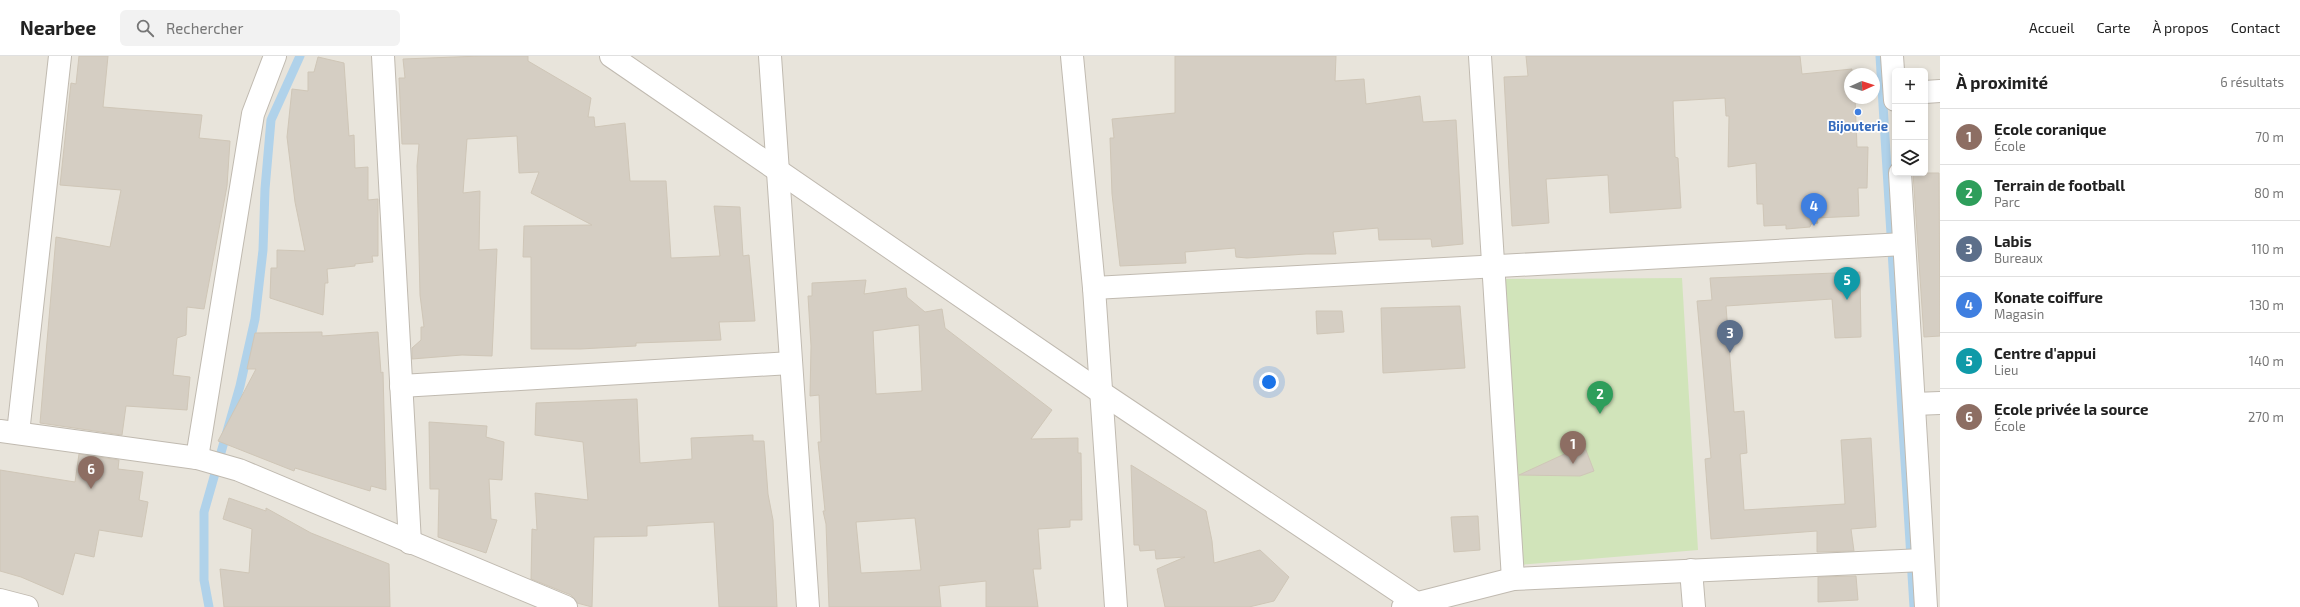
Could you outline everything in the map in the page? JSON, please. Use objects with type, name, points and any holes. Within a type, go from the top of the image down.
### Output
[{"type":"street","points":[[60,56],[9,432],[197,458],[238,470],[566,607]]},
{"type":"street","points":[[197,458],[253,114],[275,56]]},
{"type":"street","points":[[383,56],[400,386],[410,543]]},
{"type":"street","points":[[611,56],[1409,605],[1467,599],[1513,579],[1923,560]]},
{"type":"street","points":[[770,56],[808,607]]},
{"type":"street","points":[[1072,56],[1094,288],[1116,607]]},
{"type":"street","points":[[1480,56],[1513,579]]},
{"type":"street","points":[[1892,56],[1893,68]]},
{"type":"street","points":[[1928,92],[1940,91]]},
{"type":"street","points":[[1900,176],[1926,607]]},
{"type":"street","points":[[1094,288],[1904,244]]},
{"type":"street","points":[[400,386],[791,363]]},
{"type":"street","points":[[1914,404],[1940,403]]},
{"type":"street","points":[[1691,570],[1694,607]]},
{"type":"street","points":[[0,600],[27,607]]},
{"type":"shaded area","points":[[0,56],[1940,56],[1940,607],[0,607]]},
{"type":"green space","points":[[1682,278],[1698,550],[1519,565],[1503,279]]},
{"type":"building","points":[[79,56],[108,56],[103,107],[202,115],[199,138],[230,141],[227,186],[204,309],[187,307],[186,335],[177,338],[173,375],[190,377],[187,410],[126,406],[122,435],[40,423],[56,237],[110,247],[121,190],[60,185],[71,83],[76,84]]},
{"type":"building","points":[[528,56],[528,61],[591,98],[588,117],[594,117],[595,127],[625,123],[630,181],[666,181],[671,258],[720,256],[714,206],[740,207],[743,256],[749,255],[755,321],[719,322],[721,340],[636,343],[636,346],[580,349],[531,349],[531,257],[523,257],[524,226],[592,225],[531,193],[539,172],[519,173],[517,136],[467,139],[463,193],[480,191],[479,250],[497,249],[492,356],[462,355],[412,359],[412,348],[421,340],[421,327],[424,327],[420,295],[417,166],[419,144],[402,144],[399,78],[405,78],[403,59]]},
{"type":"building","points":[[1175,56],[1336,56],[1335,81],[1364,79],[1366,104],[1420,96],[1423,122],[1456,120],[1463,244],[1432,247],[1431,239],[1379,240],[1378,228],[1333,232],[1336,254],[1306,254],[1247,258],[1236,257],[1235,248],[1185,252],[1186,263],[1120,266],[1112,194],[1110,138],[1114,138],[1112,119],[1175,113]]},
{"type":"building","points":[[1526,56],[1800,56],[1802,74],[1844,70],[1844,104],[1855,104],[1857,147],[1868,147],[1867,188],[1858,188],[1859,216],[1816,218],[1818,223],[1811,224],[1810,227],[1786,229],[1786,225],[1764,226],[1763,204],[1757,204],[1756,163],[1728,167],[1729,116],[1726,116],[1725,98],[1673,101],[1675,157],[1678,158],[1681,208],[1610,213],[1608,175],[1546,179],[1549,223],[1512,226],[1504,77],[1528,76]]},
{"type":"building","points":[[318,57],[344,63],[349,136],[354,135],[355,168],[368,167],[368,200],[378,199],[378,256],[372,256],[373,262],[355,264],[355,266],[327,269],[328,283],[325,283],[323,315],[270,298],[271,268],[277,268],[277,250],[305,251],[295,202],[287,137],[292,89],[308,91],[308,72],[314,72]]},
{"type":"building","points":[[1928,173],[1939,173],[1940,336],[1924,337],[1913,176],[1928,176]]},
{"type":"building","points":[[1860,272],[1861,337],[1835,338],[1832,299],[1726,306],[1734,412],[1744,411],[1747,453],[1740,454],[1744,510],[1845,504],[1841,440],[1871,438],[1876,527],[1851,529],[1854,551],[1817,552],[1817,531],[1711,539],[1705,459],[1711,458],[1697,301],[1712,300],[1710,278]]},
{"type":"building","points":[[866,280],[864,294],[906,288],[907,297],[925,312],[942,309],[945,328],[1052,410],[1031,439],[1078,438],[1078,453],[1081,453],[1082,520],[1070,520],[1070,527],[1038,529],[1041,569],[1033,569],[1038,607],[986,607],[986,581],[939,586],[941,607],[829,607],[826,524],[823,511],[825,511],[818,442],[821,442],[819,395],[810,396],[811,346],[808,296],[812,296],[812,283]],"holes":[[[919,325],[922,391],[876,394],[873,331]],[[915,518],[921,570],[861,573],[856,522]]]},
{"type":"building","points":[[1460,306],[1465,368],[1383,373],[1381,308]]},
{"type":"building","points":[[1316,311],[1342,311],[1344,332],[1317,334]]},
{"type":"building","points":[[322,332],[322,336],[378,332],[381,373],[383,372],[386,490],[371,486],[370,491],[295,468],[294,471],[218,441],[256,369],[247,369],[255,333]]},
{"type":"building","points":[[637,399],[640,463],[692,459],[691,438],[753,435],[753,441],[764,441],[768,494],[773,520],[777,607],[719,607],[714,522],[647,526],[647,536],[594,537],[592,607],[577,603],[571,595],[531,579],[532,529],[537,530],[535,493],[588,500],[583,442],[535,435],[536,403]]},
{"type":"building","points":[[429,422],[487,426],[486,437],[504,442],[502,480],[489,479],[491,519],[497,520],[486,553],[438,537],[439,489],[430,489]]},
{"type":"building","points":[[1584,445],[1594,471],[1580,476],[1519,475]]},
{"type":"building","points":[[79,454],[119,460],[118,469],[143,472],[139,500],[148,502],[142,537],[99,530],[94,557],[75,553],[63,595],[21,577],[0,571],[0,470],[75,482]]},
{"type":"building","points":[[1131,465],[1206,511],[1212,541],[1214,563],[1260,550],[1289,577],[1274,601],[1249,607],[1165,607],[1157,569],[1185,557],[1156,559],[1155,550],[1140,551],[1139,545],[1134,545]]},
{"type":"building","points":[[229,498],[266,511],[266,508],[311,533],[389,564],[390,607],[224,607],[220,569],[249,573],[252,529],[223,519]]},
{"type":"building","points":[[1478,516],[1480,550],[1454,552],[1451,517]]},
{"type":"building","points":[[1856,576],[1858,600],[1818,602],[1818,577]]},
{"type":"waterway","points":[[209,607],[204,580],[204,512],[240,386],[255,319],[263,250],[265,189],[271,120],[300,56]]},
{"type":"waterway","points":[[1880,56],[1914,607]]},
{"type":"place","name":"Bijouterie","points":[[1858,112]]},
{"type":"place","name":"Konate coiffure","points":[[1814,226]]},
{"type":"place","name":"Centre d'appui","points":[[1847,300]]},
{"type":"place","name":"Labis","points":[[1730,353]]},
{"type":"place","name":"Terrain de football","points":[[1600,414]]},
{"type":"place","name":"Ecole coranique","points":[[1573,464]]},
{"type":"place","name":"Ecole privée la source","points":[[91,489]]}]
